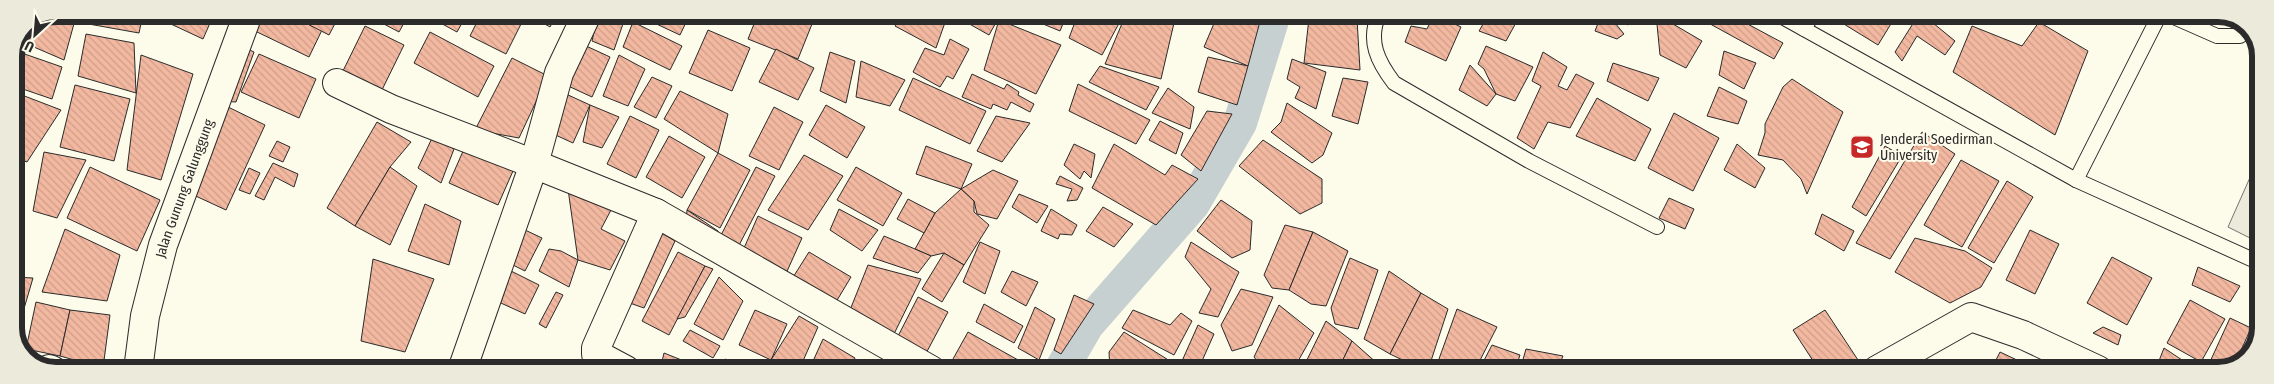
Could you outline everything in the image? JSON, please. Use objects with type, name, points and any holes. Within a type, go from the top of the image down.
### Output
[{"type":"street","name":"Jalan Gunung Galunggung","points":[[139,361],[145,316],[163,245],[245,22]]},
{"type":"street","points":[[465,361],[534,164],[559,73],[584,22]]},
{"type":"street","points":[[337,83],[391,109],[656,213],[916,361]]},
{"type":"street","points":[[610,361],[596,354],[596,348],[656,213]]},
{"type":"street","points":[[1891,362],[1971,317],[2022,334],[2081,362]]},
{"type":"lane","points":[[1377,23],[1373,45],[1383,68],[1394,83],[1529,161],[1657,227]]},
{"type":"lane","points":[[1794,23],[2076,180],[2251,259]]},
{"type":"lane","points":[[1804,28],[1807,23]]},
{"type":"lane","points":[[2076,180],[2155,23]]},
{"type":"lane","points":[[2187,23],[2217,36],[2240,36],[2243,34]]},
{"type":"shaded area","points":[[2251,175],[2251,238],[2228,227]]},
{"type":"building","points":[[56,22],[74,22],[64,60],[25,43],[32,32],[43,25]]},
{"type":"building","points":[[83,22],[141,22],[139,33]]},
{"type":"building","points":[[167,22],[210,22],[203,39]]},
{"type":"building","points":[[259,22],[305,22],[322,30],[309,57],[255,31]]},
{"type":"building","points":[[304,22],[336,22],[329,35]]},
{"type":"building","points":[[380,22],[404,22],[399,32]]},
{"type":"building","points":[[439,22],[462,22],[457,32]]},
{"type":"building","points":[[477,22],[522,22],[506,54],[470,36]]},
{"type":"building","points":[[542,22],[553,22],[550,27]]},
{"type":"building","points":[[596,22],[624,22],[614,50],[592,41]]},
{"type":"building","points":[[633,22],[682,46],[670,70],[623,47]]},
{"type":"building","points":[[653,22],[686,22],[680,35]]},
{"type":"building","points":[[755,22],[813,22],[798,59],[748,39]]},
{"type":"building","points":[[897,22],[945,22],[936,48],[895,26]]},
{"type":"building","points":[[967,22],[996,22],[989,35]]},
{"type":"building","points":[[998,22],[1005,22],[1061,45],[1036,94],[984,70]]},
{"type":"building","points":[[1039,22],[1064,22],[1060,31]]},
{"type":"building","points":[[1075,22],[1119,22],[1102,55],[1069,38]]},
{"type":"building","points":[[1122,22],[1174,23],[1161,79],[1105,64]]},
{"type":"building","points":[[1214,23],[1260,23],[1248,66],[1204,47]]},
{"type":"building","points":[[1308,23],[1357,23],[1360,70],[1304,63]]},
{"type":"building","points":[[1430,23],[1452,23],[1461,27],[1446,61],[1405,42],[1411,26],[1427,29]]},
{"type":"building","points":[[1484,23],[1516,23],[1506,41],[1479,31]]},
{"type":"building","points":[[1598,23],[1614,23],[1624,34],[1617,39],[1595,31]]},
{"type":"building","points":[[1657,23],[1671,23],[1702,41],[1686,68],[1660,55]]},
{"type":"building","points":[[1708,23],[1745,23],[1783,43],[1774,59]]},
{"type":"building","points":[[1842,23],[1892,23],[1878,45]]},
{"type":"building","points":[[1913,23],[1933,23],[1955,41],[1945,55],[1917,36],[1902,61],[1895,52]]},
{"type":"building","points":[[2038,23],[2041,23],[2088,51],[2055,135],[1953,72],[1972,26],[2022,46]]},
{"type":"building","points":[[365,26],[404,45],[379,96],[340,77]]},
{"type":"building","points":[[708,30],[750,48],[732,91],[689,73]]},
{"type":"building","points":[[430,32],[494,66],[478,97],[414,63]]},
{"type":"building","points":[[86,34],[134,43],[136,93],[78,76]]},
{"type":"building","points":[[950,39],[969,49],[953,79],[947,76],[940,87],[913,72],[925,48],[944,55]]},
{"type":"building","points":[[584,45],[610,57],[592,97],[566,85]]},
{"type":"building","points":[[241,46],[254,52],[236,102],[220,101]]},
{"type":"building","points":[[1486,46],[1533,67],[1515,101],[1496,94],[1484,69],[1478,64]]},
{"type":"building","points":[[776,49],[814,68],[798,100],[759,82]]},
{"type":"building","points":[[1724,51],[1756,63],[1744,89],[1719,75]]},
{"type":"building","points":[[830,52],[855,61],[846,103],[820,91]]},
{"type":"building","points":[[1543,52],[1567,67],[1558,86],[1567,90],[1576,74],[1594,83],[1570,128],[1548,122],[1534,149],[1517,138],[1541,86],[1532,81]]},
{"type":"building","points":[[23,53],[62,67],[52,99],[23,89]]},
{"type":"building","points":[[259,54],[316,79],[299,118],[241,92]]},
{"type":"building","points":[[141,55],[193,74],[161,180],[127,170]]},
{"type":"building","points":[[619,55],[645,69],[628,106],[603,96]]},
{"type":"building","points":[[1208,57],[1248,66],[1237,105],[1198,92]]},
{"type":"building","points":[[512,58],[548,76],[519,138],[475,130]]},
{"type":"building","points":[[1292,59],[1326,72],[1316,109],[1295,98],[1300,87],[1287,79]]},
{"type":"building","points":[[861,61],[905,80],[890,106],[856,97]]},
{"type":"building","points":[[1613,63],[1659,78],[1648,101],[1607,81]]},
{"type":"building","points":[[1470,65],[1496,94],[1487,106],[1459,90]]},
{"type":"building","points":[[1100,66],[1159,87],[1146,110],[1089,82]]},
{"type":"building","points":[[972,74],[1004,89],[1007,84],[1019,92],[1018,95],[1034,104],[1030,112],[1011,102],[1007,110],[993,104],[991,109],[962,97]]},
{"type":"building","points":[[652,77],[672,86],[656,118],[634,107]]},
{"type":"building","points":[[913,78],[986,111],[970,144],[899,110]]},
{"type":"building","points":[[1343,78],[1368,82],[1358,124],[1332,116]]},
{"type":"building","points":[[1792,79],[1843,112],[1807,194],[1801,179],[1783,160],[1758,155],[1765,133],[1765,124],[1783,87]]},
{"type":"building","points":[[1078,84],[1150,120],[1136,144],[1069,111]]},
{"type":"building","points":[[75,85],[130,99],[114,161],[60,147]]},
{"type":"building","points":[[1719,87],[1747,101],[1738,124],[1707,116]]},
{"type":"building","points":[[1168,88],[1194,107],[1190,129],[1152,113]]},
{"type":"building","points":[[680,91],[728,114],[718,153],[664,119]]},
{"type":"building","points":[[566,94],[590,105],[573,143],[549,132]]},
{"type":"building","points":[[23,95],[61,110],[27,162],[23,160]]},
{"type":"building","points":[[1597,98],[1651,129],[1635,161],[1576,136]]},
{"type":"building","points":[[1287,103],[1332,133],[1323,155],[1312,163],[1271,132],[1281,122]]},
{"type":"building","points":[[590,105],[619,117],[602,148],[583,142]]},
{"type":"building","points":[[826,105],[865,127],[847,158],[809,135]]},
{"type":"building","points":[[226,106],[265,125],[226,210],[187,192]]},
{"type":"building","points":[[774,107],[803,122],[779,170],[749,156]]},
{"type":"building","points":[[1207,111],[1232,114],[1201,171],[1181,155]]},
{"type":"building","points":[[1674,113],[1719,138],[1693,191],[1648,168]]},
{"type":"building","points":[[630,116],[659,130],[636,178],[607,164]]},
{"type":"building","points":[[996,116],[1030,123],[1002,162],[977,151]]},
{"type":"building","points":[[1160,121],[1183,133],[1176,154],[1149,140]]},
{"type":"building","points":[[377,122],[411,142],[390,167],[355,226],[327,208]]},
{"type":"building","points":[[1922,132],[1955,154],[1890,259],[1856,243]]},
{"type":"building","points":[[433,136],[454,149],[441,183],[418,168]]},
{"type":"building","points":[[669,136],[705,157],[682,198],[646,177]]},
{"type":"building","points":[[1263,140],[1322,179],[1322,203],[1300,214],[1239,166]]},
{"type":"building","points":[[277,141],[290,147],[283,162],[269,156]]},
{"type":"building","points":[[1074,144],[1095,154],[1091,178],[1084,171],[1080,179],[1064,165]]},
{"type":"building","points":[[1114,144],[1165,175],[1172,165],[1198,179],[1156,225],[1092,188]]},
{"type":"building","points":[[1737,144],[1765,168],[1755,188],[1724,170]]},
{"type":"building","points":[[926,146],[972,164],[961,189],[916,174]]},
{"type":"building","points":[[1885,146],[1902,156],[1866,216],[1852,207]]},
{"type":"building","points":[[464,149],[513,171],[498,205],[449,183]]},
{"type":"building","points":[[44,152],[86,160],[57,218],[33,211]]},
{"type":"building","points":[[718,153],[750,170],[720,228],[687,210]]},
{"type":"building","points":[[804,155],[843,176],[808,230],[768,210]]},
{"type":"building","points":[[1961,160],[1999,181],[1962,247],[1924,225]]},
{"type":"building","points":[[273,163],[298,174],[294,187],[275,177],[264,200],[255,196]]},
{"type":"building","points":[[90,167],[160,200],[137,251],[67,218]]},
{"type":"building","points":[[390,167],[417,186],[390,245],[355,226]]},
{"type":"building","points":[[756,167],[775,176],[736,251],[718,241]]},
{"type":"building","points":[[856,167],[902,193],[883,226],[837,200]]},
{"type":"building","points":[[249,168],[260,173],[250,194],[239,190]]},
{"type":"building","points":[[993,170],[1018,181],[997,219],[977,214],[974,201],[961,189]]},
{"type":"building","points":[[1060,176],[1083,188],[1077,200],[1067,201],[1072,189],[1056,184]]},
{"type":"building","points":[[2007,181],[2033,197],[1994,263],[1968,248]]},
{"type":"building","points":[[568,189],[611,210],[601,229],[625,241],[610,270],[578,260]]},
{"type":"building","points":[[961,189],[974,201],[974,212],[989,225],[964,265],[944,253],[931,256],[915,249],[935,213]]},
{"type":"building","points":[[1019,194],[1048,206],[1037,223],[1012,207]]},
{"type":"building","points":[[1669,198],[1694,209],[1685,229],[1659,218]]},
{"type":"building","points":[[908,199],[935,213],[924,233],[897,219]]},
{"type":"building","points":[[1221,200],[1252,221],[1250,250],[1232,258],[1197,231]]},
{"type":"building","points":[[425,204],[461,221],[449,265],[408,251]]},
{"type":"building","points":[[1103,207],[1133,224],[1114,247],[1086,231]]},
{"type":"building","points":[[839,209],[878,230],[862,251],[830,230]]},
{"type":"building","points":[[1051,209],[1077,225],[1072,235],[1060,234],[1058,239],[1041,231]]},
{"type":"building","points":[[687,210],[718,231],[718,241],[686,223]]},
{"type":"building","points":[[1822,214],[1854,231],[1844,251],[1815,234]]},
{"type":"building","points":[[758,216],[802,238],[784,278],[741,255]]},
{"type":"building","points":[[1285,225],[1313,232],[1289,290],[1272,288],[1264,275]]},
{"type":"building","points":[[65,229],[120,255],[107,301],[42,292]]},
{"type":"building","points":[[525,230],[542,238],[525,271],[509,263]]},
{"type":"building","points":[[2030,230],[2059,244],[2035,294],[2006,280]]},
{"type":"building","points":[[658,231],[675,241],[644,308],[624,301]]},
{"type":"building","points":[[1313,232],[1348,251],[1326,306],[1311,304],[1289,290]]},
{"type":"building","points":[[884,236],[931,256],[918,273],[873,258]]},
{"type":"building","points":[[1915,238],[1965,251],[1992,268],[1981,287],[1950,303],[1895,272]]},
{"type":"building","points":[[980,242],[1000,251],[985,294],[963,282]]},
{"type":"building","points":[[1191,242],[1239,272],[1218,317],[1199,313],[1211,289],[1185,257]]},
{"type":"building","points":[[549,249],[561,251],[578,260],[569,287],[539,271]]},
{"type":"building","points":[[678,252],[705,266],[669,335],[642,321]]},
{"type":"building","points":[[809,252],[851,277],[833,307],[790,282]]},
{"type":"building","points":[[944,253],[964,265],[942,302],[922,289]]},
{"type":"building","points":[[2112,257],[2152,278],[2127,325],[2087,303]]},
{"type":"building","points":[[1350,258],[1378,270],[1358,329],[1335,324],[1331,308]]},
{"type":"building","points":[[373,259],[434,279],[405,352],[361,341]]},
{"type":"building","points":[[868,265],[921,279],[891,340],[848,315]]},
{"type":"building","points":[[705,266],[713,269],[685,317],[677,319]]},
{"type":"building","points":[[2198,267],[2240,286],[2230,302],[2192,285]]},
{"type":"building","points":[[507,269],[539,285],[525,314],[492,299]]},
{"type":"building","points":[[1012,271],[1038,282],[1026,306],[1001,292]]},
{"type":"building","points":[[1389,271],[1421,293],[1390,354],[1364,339]]},
{"type":"building","points":[[23,277],[33,278],[23,312]]},
{"type":"building","points":[[719,277],[743,301],[723,340],[694,324]]},
{"type":"building","points":[[1241,289],[1273,297],[1252,345],[1232,351],[1221,325]]},
{"type":"building","points":[[556,292],[563,295],[546,328],[539,324]]},
{"type":"building","points":[[1421,293],[1448,309],[1431,362],[1406,362],[1390,354]]},
{"type":"building","points":[[1074,295],[1094,304],[1061,354],[1054,350]]},
{"type":"building","points":[[918,297],[948,312],[923,359],[894,344]]},
{"type":"building","points":[[2190,300],[2225,319],[2201,362],[2167,343]]},
{"type":"building","points":[[36,302],[70,310],[60,356],[31,350],[27,344]]},
{"type":"building","points":[[984,304],[1023,326],[1014,343],[976,322]]},
{"type":"building","points":[[1279,305],[1314,333],[1298,362],[1258,362],[1254,357]]},
{"type":"building","points":[[1035,307],[1055,319],[1039,360],[1018,348]]},
{"type":"building","points":[[1457,309],[1497,327],[1479,362],[1438,362]]},
{"type":"building","points":[[70,310],[110,315],[104,361],[78,361],[60,356]]},
{"type":"building","points":[[755,310],[787,324],[771,360],[739,345]]},
{"type":"building","points":[[1133,310],[1170,325],[1181,313],[1192,321],[1174,355],[1122,328]]},
{"type":"building","points":[[1825,310],[1859,362],[1814,362],[1793,330]]},
{"type":"building","points":[[799,316],[818,327],[803,361],[771,360]]},
{"type":"building","points":[[2230,318],[2251,328],[2240,353],[2228,360],[2210,362]]},
{"type":"building","points":[[1326,321],[1352,341],[1342,362],[1306,362]]},
{"type":"building","points":[[1198,325],[1214,334],[1202,362],[1182,361]]},
{"type":"building","points":[[2103,327],[2121,335],[2118,345],[2093,333]]},
{"type":"building","points":[[690,330],[720,346],[713,358],[683,341]]},
{"type":"building","points":[[968,332],[1021,361],[952,361]]},
{"type":"building","points":[[1124,332],[1171,362],[1110,361],[1109,352]]},
{"type":"building","points":[[823,339],[855,358],[853,361],[813,361]]},
{"type":"building","points":[[1352,341],[1375,362],[1342,362]]},
{"type":"building","points":[[1492,345],[1520,355],[1518,362],[1483,362]]},
{"type":"building","points":[[2164,348],[2182,360],[2181,362],[2159,362]]},
{"type":"building","points":[[1526,349],[1563,356],[1561,362],[1522,362]]},
{"type":"building","points":[[2000,352],[2021,362],[1995,362]]},
{"type":"building","points":[[664,353],[685,361],[662,361]]},
{"type":"waterway","points":[[1066,361],[1087,325],[1193,204],[1240,123],[1271,23]]},
{"type":"place","name":"Jenderal Soedirman University","points":[[1862,147]]}]
